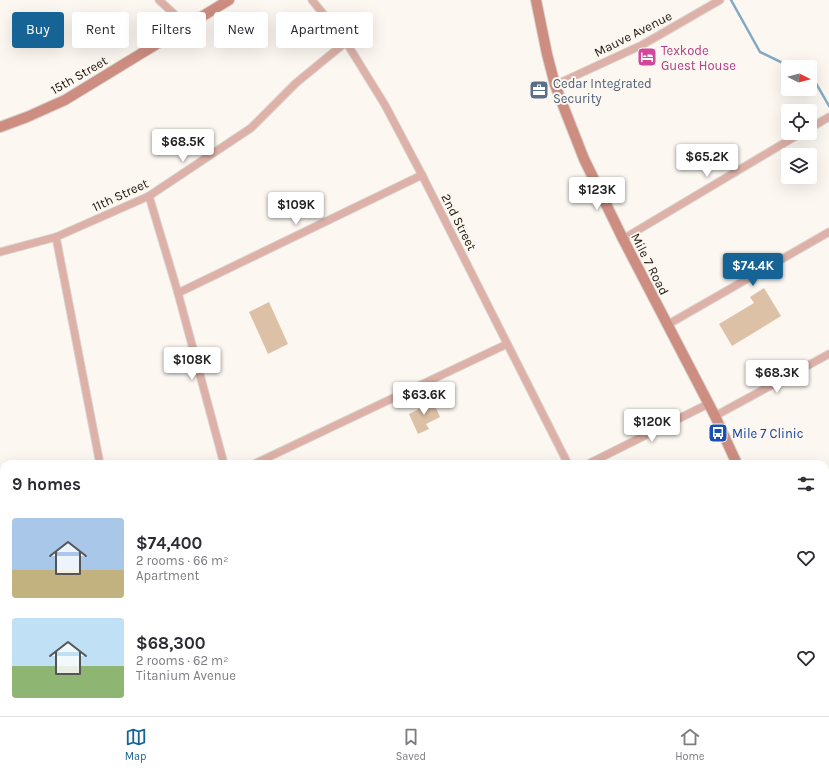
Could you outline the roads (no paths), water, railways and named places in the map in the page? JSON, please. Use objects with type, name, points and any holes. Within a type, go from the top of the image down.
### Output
[{"type":"street","points":[[159,0],[172,12]]},
{"type":"street","name":"15th Street","points":[[206,14],[228,0]]},
{"type":"street","name":"2nd Street","points":[[312,0],[322,12]]},
{"type":"street","name":"Mile 7 Road","points":[[536,0],[545,48],[555,86],[584,159],[623,239],[715,416],[735,460]]},
{"type":"street","name":"Mauve Avenue","points":[[555,86],[642,45],[719,1]]},
{"type":"street","name":"15th Street","points":[[0,126],[27,117],[65,100],[151,48]]},
{"type":"street","name":"11th Street","points":[[0,252],[56,237],[149,196],[251,128],[296,83],[339,48]]},
{"type":"street","name":"2nd Street","points":[[350,48],[385,105],[422,175],[566,460]]},
{"type":"street","points":[[817,124],[829,116]]},
{"type":"street","points":[[623,239],[789,140]]},
{"type":"street","points":[[178,293],[422,175]]},
{"type":"street","points":[[149,196],[178,293],[223,460]]},
{"type":"street","points":[[667,325],[829,232]]},
{"type":"street","points":[[56,237],[99,460]]},
{"type":"street","points":[[262,460],[507,344]]},
{"type":"street","points":[[715,416],[829,354]]},
{"type":"street","points":[[596,460],[708,404]]},
{"type":"waterway","points":[[731,0],[760,52],[781,62]]},
{"type":"waterway","points":[[817,85],[829,106]]},
{"type":"place","name":"Texkode Guest House","points":[[647,57]]},
{"type":"place","name":"Cedar Integrated Security","points":[[539,90]]},
{"type":"place","name":"Mile 7 Clinic","points":[[718,433]]}]
